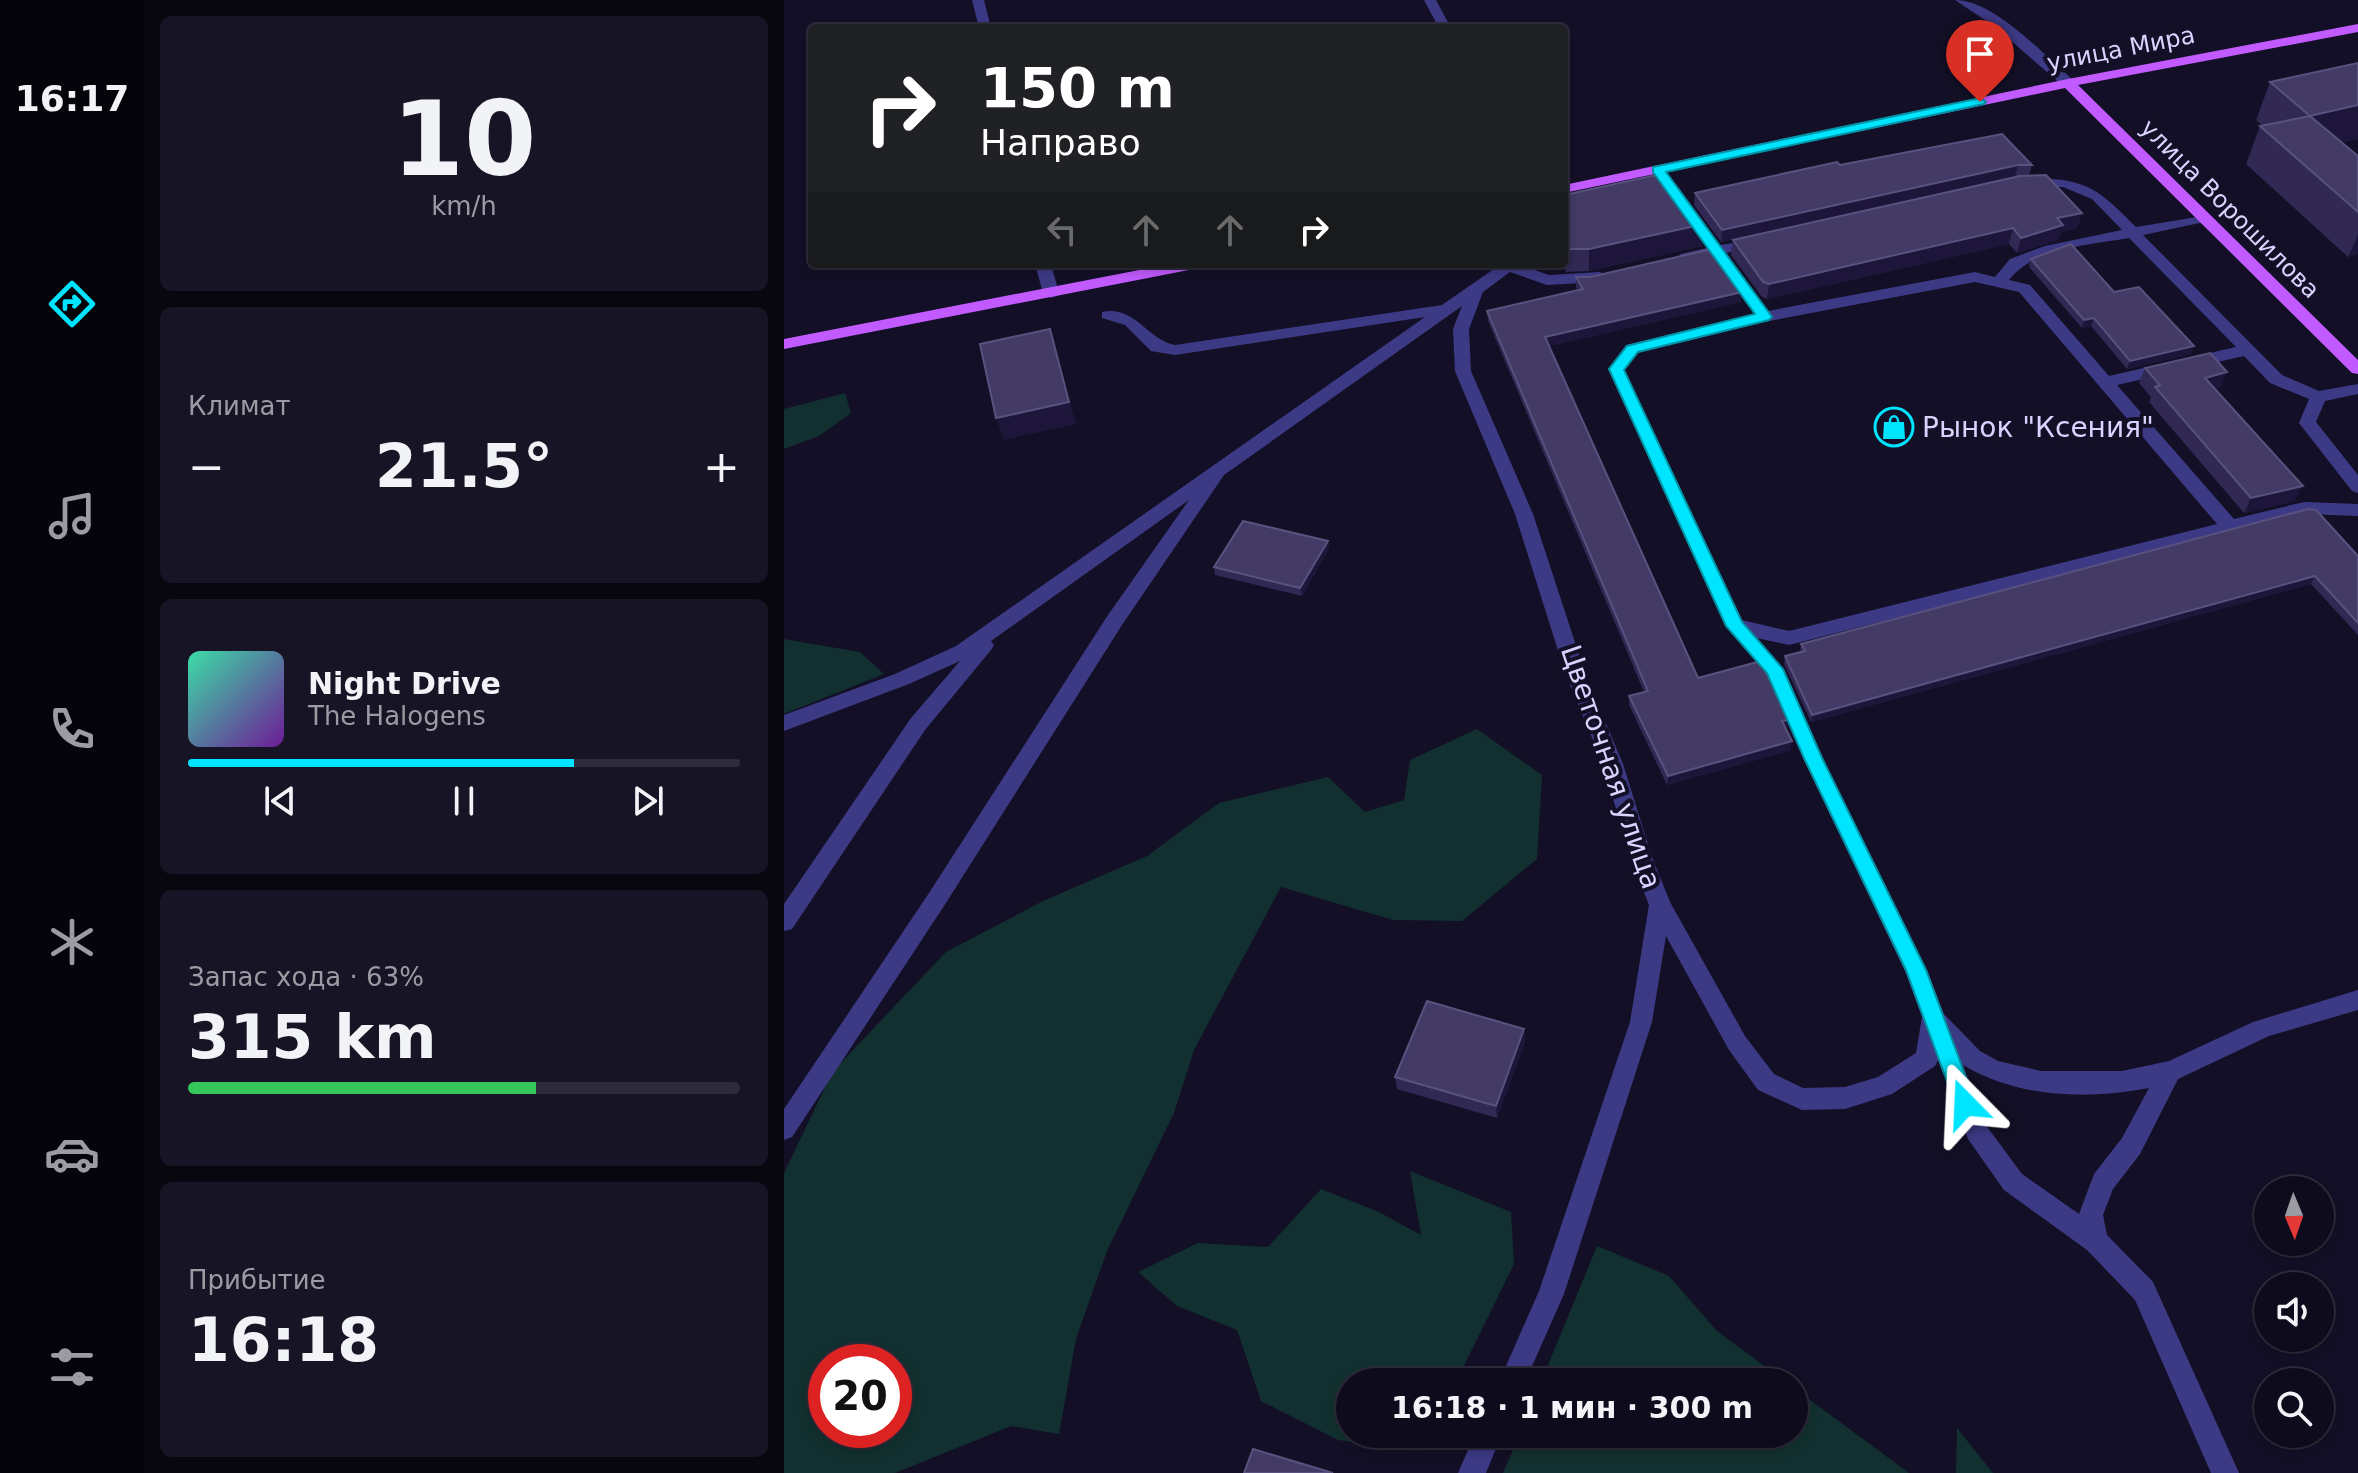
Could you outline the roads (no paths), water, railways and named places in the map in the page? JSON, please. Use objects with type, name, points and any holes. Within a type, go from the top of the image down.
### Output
[{"type":"main road","name":"улица Мира","points":[[1568,188],[2068,83],[2358,28]]},
{"type":"main road","name":"улица Ворошилова","points":[[2068,83],[2358,369]]},
{"type":"main road","points":[[784,344],[1174,268]]},
{"type":"street","points":[[978,0],[984,24]]},
{"type":"street","points":[[1430,0],[1443,24]]},
{"type":"street","points":[[1961,0],[1999,23],[2068,83]]},
{"type":"street","points":[[1658,170],[1764,317]]},
{"type":"street","points":[[2016,184],[2065,183],[2097,196],[2276,379],[2318,397],[2358,389]]},
{"type":"street","points":[[1999,282],[2015,262],[2050,249],[2204,218]]},
{"type":"street","points":[[1674,260],[1777,237]]},
{"type":"street","points":[[1044,268],[1051,293]]},
{"type":"street","points":[[784,723],[963,651],[1229,461],[1475,292],[1504,268]]},
{"type":"street","points":[[1512,268],[1547,280],[1589,279],[1617,273]]},
{"type":"street","points":[[2225,1473],[2144,1291],[2096,1241],[2013,1182],[1976,1131],[1916,970],[1813,758],[1774,669],[1735,626],[1616,369],[1632,349],[1764,317],[1975,277],[2024,288],[2230,527]]},
{"type":"street","name":"Цветочная улица","points":[[1475,292],[1461,329],[1463,371],[1524,514],[1576,676],[1613,764],[1641,857],[1660,905],[1641,1022],[1551,1294],[1518,1368]]},
{"type":"street","points":[[1108,315],[1131,321],[1157,347],[1175,350],[1450,309]]},
{"type":"street","points":[[2105,382],[2247,350]]},
{"type":"street","points":[[2318,397],[2307,423],[2358,487]]},
{"type":"street","points":[[784,1129],[959,865],[1067,689],[1164,545],[1229,461]]},
{"type":"street","points":[[1735,626],[1789,638],[2304,508],[2358,510]]},
{"type":"street","points":[[784,922],[918,724],[1003,624]]},
{"type":"street","points":[[1660,905],[1737,1043],[1766,1082],[1802,1099],[1845,1098],[1884,1086],[1927,1059],[1933,1018]]},
{"type":"street","points":[[1933,1018],[1949,1039],[1974,1060],[2010,1075],[2062,1084],[2110,1084],[2170,1072],[2230,1042],[2330,1006],[2358,1000]]},
{"type":"street","points":[[2096,1241],[2091,1215],[2103,1182],[2131,1146],[2170,1072]]},
{"type":"street","points":[[1472,1473],[1483,1448]]},
{"type":"place","name":"Рынок \"Ксения\"","points":[[1894,427]]}]
